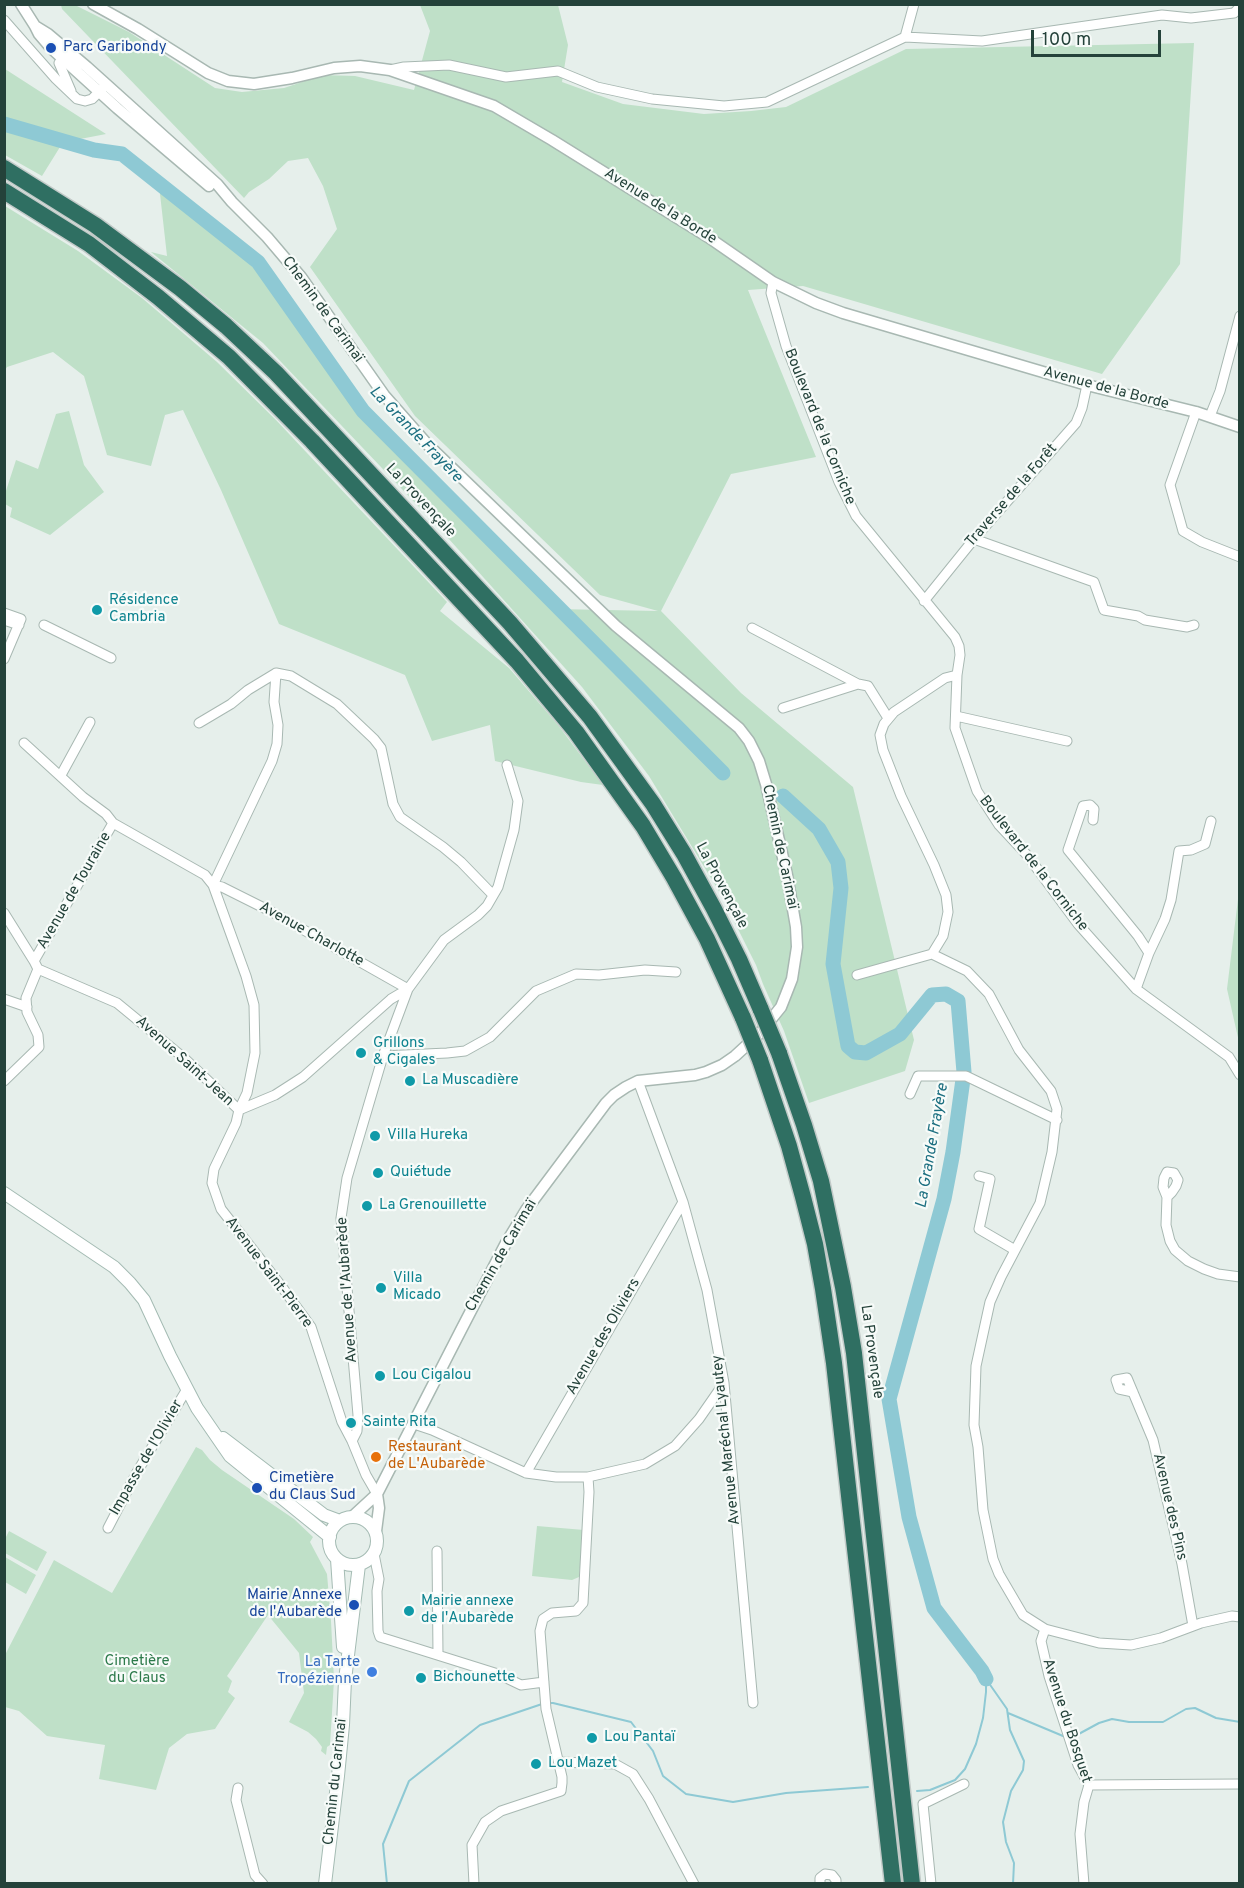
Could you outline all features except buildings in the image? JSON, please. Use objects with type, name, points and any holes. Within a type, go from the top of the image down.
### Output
[{"type":"highway","name":"La Provençale","points":[[4,168],[95,225],[180,288],[226,326],[276,374],[510,623],[590,717],[653,804],[714,909],[739,959],[779,1053],[804,1125],[821,1182],[847,1309],[854,1353],[912,1884]]},
{"type":"highway","points":[[4,191],[97,250],[182,316],[229,357],[312,441],[517,661],[576,732],[643,826],[706,939],[760,1060],[789,1146],[815,1244],[834,1363],[892,1884]]},
{"type":"main road","points":[[4,1193],[114,1267],[130,1283],[144,1300],[187,1389],[208,1426],[230,1456],[330,1537]]},
{"type":"main road","points":[[208,1426],[324,1515],[366,1520],[376,1532],[378,1543],[374,1554],[365,1563],[351,1565],[337,1559],[332,1552],[330,1537],[332,1530],[346,1519]]},
{"type":"main road","name":"Chemin du Carimaï","points":[[337,1559],[345,1680]]},
{"type":"main road","name":"Chemin du Carimaï","points":[[325,1884],[359,1565]]},
{"type":"street","name":"Chemin de Carimaï","points":[[21,4],[39,34],[58,59],[102,89],[217,184],[267,237],[294,268],[378,387],[415,432],[616,626],[740,728],[759,761],[777,830],[796,927],[797,947],[788,994],[781,1007],[760,1032],[722,1065],[695,1075],[638,1082],[620,1091],[606,1103],[526,1210],[506,1244],[377,1494],[346,1519]]},
{"type":"street","name":"Avenue de la Borde","points":[[93,4],[208,73],[228,81],[254,84],[334,68],[360,66],[390,70],[507,112],[708,237],[772,282],[843,313],[1087,386],[1196,412],[1239,427]]},
{"type":"street","points":[[905,37],[914,4]]},
{"type":"street","points":[[390,70],[404,67],[449,65],[506,77],[558,71],[597,87],[652,99],[724,106],[767,102],[905,37],[982,41],[1162,15],[1191,18],[1234,13],[1239,7]]},
{"type":"street","points":[[4,20],[74,96],[85,101],[92,99],[102,89]]},
{"type":"street","name":"Chemin de Carimaï","points":[[35,26],[48,34],[102,89]]},
{"type":"street","points":[[43,64],[51,68],[56,67],[58,59]]},
{"type":"street","points":[[58,59],[74,96]]},
{"type":"street","name":"Boulevard de la Corniche","points":[[772,282],[771,293],[786,346],[839,482],[856,516],[955,637],[959,646],[956,728],[975,786],[999,825],[1027,855],[1078,924],[1136,989],[1229,1057],[1239,1075]]},
{"type":"street","points":[[1210,416],[1220,391],[1239,316]]},
{"type":"street","name":"Traverse de la Forêt","points":[[924,601],[974,539],[1076,423],[1087,386]]},
{"type":"street","points":[[1196,412],[1170,485],[1183,531],[1202,542],[1239,557]]},
{"type":"street","points":[[974,539],[1094,582],[1104,610],[1138,616],[1144,620],[1187,627],[1194,625]]},
{"type":"street","points":[[4,613],[20,622]]},
{"type":"street","points":[[4,620],[20,622]]},
{"type":"street","points":[[4,659],[20,622]]},
{"type":"street","points":[[44,625],[111,658]]},
{"type":"street","points":[[752,628],[858,684],[868,686],[888,718]]},
{"type":"street","points":[[213,885],[272,761],[277,744],[278,725],[274,702],[276,673]]},
{"type":"street","points":[[200,723],[276,673],[291,676],[336,704],[374,739],[381,748],[393,804],[400,817],[461,862],[493,895]]},
{"type":"street","points":[[932,954],[943,936],[948,912],[946,895],[901,796],[883,750],[880,735],[888,718],[903,706],[945,678],[957,675]]},
{"type":"street","points":[[783,708],[858,684]]},
{"type":"street","points":[[956,716],[1067,741]]},
{"type":"street","points":[[61,775],[90,722]]},
{"type":"street","name":"Avenue Saint-Pierre","points":[[24,743],[106,814],[113,823],[205,874],[213,885],[246,976],[254,1005],[255,1053],[247,1093],[236,1123],[214,1169],[212,1183],[220,1209],[311,1327],[342,1422],[377,1494]]},
{"type":"street","name":"Avenue de l'Aubarède","points":[[352,1441],[357,1431],[358,1415],[341,1218],[347,1178],[382,1056],[408,990],[444,940],[487,906],[498,886],[514,830],[518,801],[507,765]]},
{"type":"street","points":[[1093,820],[1094,809],[1090,804],[1083,806],[1068,850],[1138,936],[1149,953]]},
{"type":"street","points":[[1136,989],[1171,900],[1179,851],[1191,850],[1205,844],[1211,821]]},
{"type":"street","name":"Avenue de Touraine","points":[[27,1007],[26,998],[36,965],[113,823]]},
{"type":"street","name":"Avenue Charlotte","points":[[213,885],[222,886],[272,912],[408,990]]},
{"type":"street","points":[[4,913],[36,965]]},
{"type":"street","points":[[857,975],[932,954],[967,971],[989,994],[1019,1050],[1051,1091],[1057,1109],[1052,1152],[1040,1203],[990,1302],[976,1366],[974,1425],[983,1510],[993,1559],[1023,1615],[1045,1629],[1099,1643],[1131,1646],[1193,1626],[1232,1616],[1239,1617]]},
{"type":"street","name":"Avenue Saint-Jean","points":[[36,965],[117,1003],[184,1058],[239,1110],[275,1095],[303,1077],[391,999],[408,990]]},
{"type":"street","points":[[382,1056],[465,1051],[490,1037],[536,991],[576,974],[599,975],[645,970],[676,972]]},
{"type":"street","points":[[4,999],[27,1007],[27,1012],[38,1035],[39,1047],[4,1082]]},
{"type":"street","points":[[910,1094],[918,1076],[962,1076],[1057,1120]]},
{"type":"street","name":"Avenue Maréchal Lyautey","points":[[638,1082],[683,1202],[707,1290],[724,1383],[753,1702]]},
{"type":"street","points":[[980,1176],[990,1179],[979,1229],[1016,1250]]},
{"type":"street","points":[[1167,1197],[1166,1225],[1175,1250],[1188,1262],[1204,1269],[1239,1277]]},
{"type":"street","name":"Avenue des Oliviers","points":[[526,1473],[683,1202]]},
{"type":"street","points":[[414,1424],[526,1473],[556,1477],[588,1477],[645,1464],[675,1446],[699,1419],[724,1383]]},
{"type":"street","name":"Impasse de l'Olivier","points":[[108,1528],[137,1472],[187,1389]]},
{"type":"street","name":"Avenue des Pins","points":[[1133,1392],[1153,1440],[1182,1564],[1193,1626]]},
{"type":"street","points":[[474,1884],[472,1845],[485,1822],[501,1811],[561,1791],[559,1762],[546,1709],[540,1631],[543,1619],[552,1613],[576,1611],[583,1603],[588,1477]]},
{"type":"street","points":[[376,1532],[379,1508],[377,1494]]},
{"type":"street","points":[[437,1551],[438,1655]]},
{"type":"street","points":[[374,1554],[379,1579],[377,1591],[380,1637],[498,1674],[521,1685],[544,1682]]},
{"type":"street","name":"Avenue du Bosquet","points":[[1045,1629],[1041,1641],[1049,1676],[1078,1765],[1089,1785],[1084,1802],[1080,1834],[1084,1884]]},
{"type":"street","points":[[559,1762],[615,1764],[633,1774],[649,1799],[694,1884]]},
{"type":"street","points":[[1089,1785],[1239,1785],[1239,1778]]},
{"type":"street","points":[[931,1884],[923,1804],[964,1784]]},
{"type":"street","points":[[238,1788],[236,1800],[255,1875],[263,1884]]},
{"type":"street","points":[[820,1884],[820,1878],[825,1874],[832,1875],[836,1884]]},
{"type":"green space","points":[[61,5],[75,5],[129,32],[215,88],[242,92],[284,88],[323,75],[355,76],[414,90],[430,31],[420,5],[558,5],[568,45],[562,82],[623,104],[704,114],[786,107],[906,49],[1194,43],[1180,264],[1102,374],[803,286],[748,290],[816,457],[731,474],[661,611],[741,693],[853,787],[914,1040],[905,1071],[809,1103],[784,1031],[756,965],[720,893],[649,776],[582,687],[439,528],[263,343],[151,252],[167,256],[159,185],[261,274],[373,428],[555,609],[658,611],[600,595],[415,416],[310,267],[337,229],[323,186],[308,158],[288,161],[244,198],[62,9]]},
{"type":"green space","points":[[4,69],[106,134],[75,140],[60,147],[42,176],[5,155]]},
{"type":"green space","points":[[5,206],[78,251],[142,298],[217,362],[276,420],[447,602],[440,611],[509,668],[558,725],[603,785],[581,782],[495,761],[490,725],[432,741],[405,675],[279,624],[221,490],[183,410],[165,415],[151,466],[107,455],[84,376],[53,352],[7,367],[5,370]]},
{"type":"green space","points":[[69,411],[84,465],[104,492],[50,535],[10,517],[12,508],[5,504],[5,494],[16,460],[38,469],[56,414]]},
{"type":"green space","points":[[1239,891],[1240,1042],[1227,989]]},
{"type":"green space","name":"Cimetière du Claus","points":[[196,1447],[222,1470],[294,1519],[313,1537],[310,1542],[327,1574],[331,1621],[334,1680],[330,1745],[327,1747],[326,1755],[321,1751],[322,1747],[316,1739],[289,1722],[304,1693],[299,1653],[268,1615],[227,1676],[232,1681],[228,1692],[235,1698],[215,1729],[187,1734],[169,1748],[156,1790],[99,1779],[105,1745],[47,1736],[19,1711],[5,1707],[5,1655],[54,1560],[112,1593]]},
{"type":"green space","points":[[537,1526],[584,1530],[579,1577],[572,1580],[532,1576]]},
{"type":"green space","points":[[9,1531],[47,1552],[37,1571],[5,1553],[5,1539]]},
{"type":"green space","points":[[5,1557],[36,1575],[26,1594],[5,1582]]},
{"type":"waterway","name":"La Grande Frayère","points":[[4,124],[94,150],[122,154],[258,262],[363,411],[723,773]]},
{"type":"waterway","name":"La Grande Frayère","points":[[783,796],[819,829],[838,862],[841,888],[833,964],[848,1046],[855,1052],[866,1053],[900,1034],[932,995],[946,994],[958,1001],[964,1072],[953,1152],[944,1199],[889,1399],[909,1517],[934,1608],[986,1679]]},
{"type":"waterway","points":[[986,1679],[1007,1709],[1010,1730],[1024,1761],[1023,1770],[1011,1791],[1003,1822],[1006,1842],[1014,1863],[1013,1884]]},
{"type":"waterway","points":[[917,1791],[930,1790],[955,1780],[965,1769],[976,1744],[983,1718],[986,1680]]},
{"type":"waterway","points":[[548,1703],[631,1722],[653,1751],[663,1776],[686,1794],[733,1802],[786,1793],[868,1787]]},
{"type":"waterway","points":[[387,1884],[383,1844],[409,1781],[480,1725],[542,1704]]},
{"type":"waterway","points":[[1075,1736],[1112,1719],[1129,1722],[1163,1722],[1186,1709],[1195,1708],[1216,1718],[1240,1722]]},
{"type":"waterway","points":[[1008,1713],[1063,1736]]},
{"type":"place","name":"Parc Garibondy","points":[[51,48]]},
{"type":"place","name":"Résidence Cambria","points":[[97,610]]},
{"type":"place","name":"Grillons & Cigales","points":[[361,1053]]},
{"type":"place","name":"La Muscadière","points":[[410,1081]]},
{"type":"place","name":"Villa Hureka","points":[[375,1136]]},
{"type":"place","name":"Quiétude","points":[[378,1173]]},
{"type":"place","name":"La Grenouillette","points":[[367,1206]]},
{"type":"place","name":"Villa Micado","points":[[381,1288]]},
{"type":"place","name":"Lou Cigalou","points":[[380,1376]]},
{"type":"place","name":"Sainte Rita","points":[[351,1423]]},
{"type":"place","name":"Restaurant de L'Aubarède","points":[[376,1457]]},
{"type":"place","name":"Cimetière du Claus Sud","points":[[257,1488]]},
{"type":"place","name":"Mairie Annexe de l'Aubarède","points":[[354,1605]]},
{"type":"place","name":"Mairie annexe de l'Aubarède","points":[[409,1611]]},
{"type":"place","name":"La Tarte Tropézienne","points":[[372,1672]]},
{"type":"place","name":"Bichounette","points":[[421,1678]]},
{"type":"place","name":"Lou Pantaï","points":[[592,1738]]},
{"type":"place","name":"Lou Mazet","points":[[536,1764]]}]
